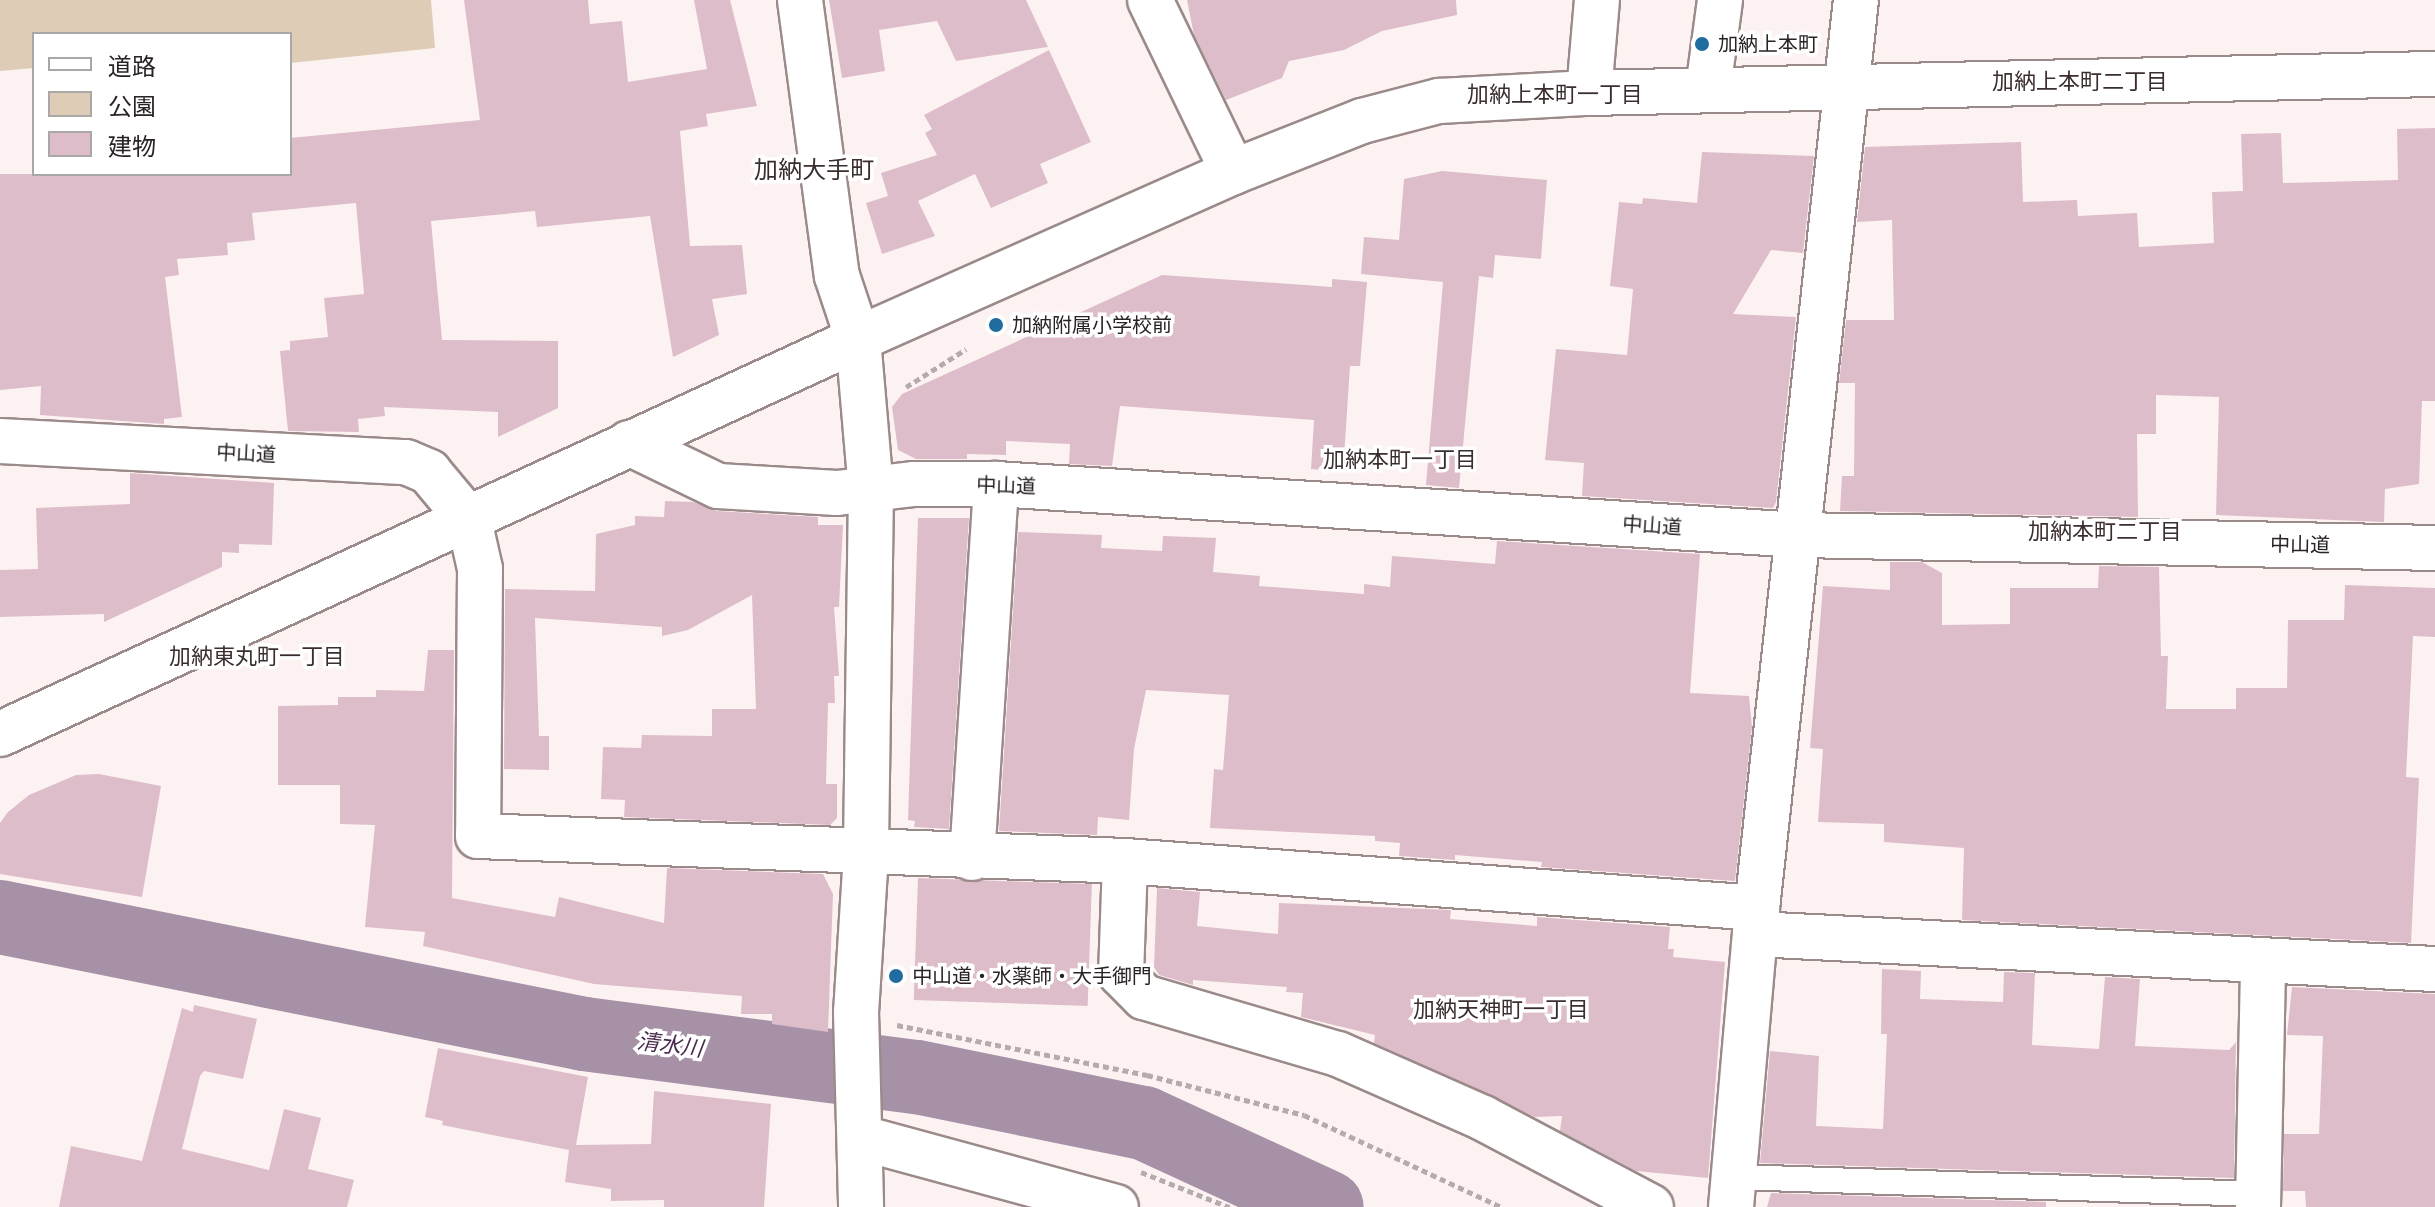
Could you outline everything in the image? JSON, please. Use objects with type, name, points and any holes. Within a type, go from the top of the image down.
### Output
[{"type":"street","points":[[800,0],[837,276],[858,339],[871,490],[866,854],[856,1014],[861,1207]]},
{"type":"street","points":[[1150,0],[1233,172]]},
{"type":"street","points":[[1589,93],[1597,0]]},
{"type":"street","points":[[1708,89],[1720,0]]},
{"type":"street","points":[[1733,1192],[1756,921],[1856,0]]},
{"type":"street","points":[[0,734],[858,339],[1233,172],[1362,121],[1439,101],[1589,93],[2435,74]]},
{"type":"street","name":"中山道","points":[[0,441],[406,462],[429,472],[469,520]]},
{"type":"street","name":"中山道","points":[[629,443],[718,486],[871,490],[996,484],[1800,535],[2435,548]]},
{"type":"street","points":[[972,858],[996,484]]},
{"type":"street","points":[[469,520],[480,569],[478,836],[866,854],[1125,861],[1756,921],[2263,961],[2435,969]]},
{"type":"street","points":[[1125,861],[1121,974],[1144,997],[1338,1054],[1483,1118],[1651,1207]]},
{"type":"street","points":[[2258,1200],[2263,961]]},
{"type":"street","points":[[861,1120],[1116,1207]]},
{"type":"lane","points":[[1733,1192],[2258,1200]]},
{"type":"path","points":[[903,388],[966,349]]},
{"type":"path","points":[[856,1014],[927,1035],[1147,1075],[1304,1115],[1501,1207]]},
{"type":"green space","points":[[0,0],[431,0],[435,48],[292,63],[292,32],[32,32],[32,68],[0,71]]},
{"type":"building","points":[[464,0],[588,0],[590,24],[622,21],[628,82],[707,69],[694,0],[730,0],[757,106],[706,114],[708,126],[680,131],[690,246],[742,245],[747,294],[712,299],[719,335],[673,357],[650,216],[537,227],[535,211],[431,221],[442,340],[558,341],[558,408],[498,437],[498,412],[384,407],[385,416],[358,419],[359,432],[288,431],[280,351],[290,350],[290,341],[328,337],[324,298],[364,294],[356,203],[252,213],[255,240],[227,243],[228,255],[177,259],[179,275],[165,277],[182,417],[164,419],[164,424],[40,415],[41,386],[0,390],[0,174],[292,176],[292,138],[480,120]]},
{"type":"building","points":[[829,0],[1026,0],[1048,47],[956,61],[937,21],[879,30],[885,71],[842,78]]},
{"type":"building","points":[[1187,0],[1456,0],[1457,15],[1382,31],[1344,50],[1289,61],[1282,78],[1226,100],[1194,35]]},
{"type":"building","points":[[1049,50],[1091,142],[1040,164],[1048,183],[991,208],[975,174],[918,201],[935,236],[882,254],[866,203],[888,196],[881,173],[937,155],[925,133],[932,129],[924,115]]},
{"type":"building","points":[[2435,128],[2435,401],[2422,401],[2419,484],[2385,489],[2384,522],[2216,515],[2219,397],[2156,395],[2156,434],[2137,434],[2138,517],[1840,511],[1842,476],[1854,476],[1855,383],[1839,383],[1846,320],[1894,320],[1892,220],[1857,222],[1865,147],[2021,142],[2023,202],[2077,200],[2078,216],[2137,213],[2139,247],[2214,243],[2212,192],[2243,191],[2241,134],[2281,133],[2283,183],[2398,180],[2397,129]]},
{"type":"building","points":[[1702,152],[1814,156],[1803,253],[1771,250],[1733,314],[1796,317],[1776,502],[1773,508],[1582,496],[1584,463],[1545,460],[1556,349],[1627,355],[1633,289],[1610,286],[1619,202],[1642,204],[1643,198],[1697,203]]},
{"type":"building","points":[[1442,171],[1547,180],[1541,259],[1495,255],[1493,278],[1479,276],[1459,488],[1426,485],[1443,282],[1361,274],[1364,237],[1399,240],[1404,179]]},
{"type":"building","points":[[1162,275],[1332,287],[1332,279],[1367,282],[1360,366],[1350,366],[1343,472],[1311,469],[1314,420],[1120,406],[1112,466],[1069,464],[1070,444],[1006,441],[1006,455],[967,454],[967,459],[916,459],[898,450],[892,407],[902,394]]},
{"type":"building","points":[[130,473],[274,483],[272,545],[239,544],[239,553],[222,552],[222,567],[104,622],[104,614],[0,617],[0,570],[38,569],[36,508],[130,504]]},
{"type":"building","points":[[665,501],[693,502],[717,511],[818,517],[818,525],[843,525],[839,607],[834,607],[839,676],[834,676],[835,703],[828,703],[826,784],[837,784],[837,818],[830,825],[624,817],[625,800],[601,799],[603,747],[641,748],[642,735],[712,736],[712,709],[756,709],[752,595],[688,630],[662,636],[662,627],[535,618],[539,736],[549,736],[549,770],[504,769],[505,589],[595,591],[596,534],[635,525],[635,516],[664,517]]},
{"type":"building","points":[[918,518],[969,518],[949,829],[914,827],[915,821],[908,820]]},
{"type":"building","points":[[1018,532],[1102,535],[1101,548],[1162,551],[1163,536],[1216,538],[1213,572],[1260,576],[1259,586],[1364,594],[1364,584],[1390,587],[1392,556],[1495,564],[1497,541],[1700,554],[1690,693],[1749,696],[1752,727],[1735,881],[1541,867],[1542,862],[1455,855],[1455,860],[1399,856],[1400,843],[1375,841],[1375,836],[1210,828],[1214,769],[1223,770],[1229,695],[1146,690],[1134,749],[1129,820],[1098,817],[1097,835],[999,831]]},
{"type":"building","points":[[1890,562],[1922,562],[1942,573],[1942,625],[2010,624],[2010,588],[2098,588],[2099,566],[2159,567],[2161,656],[2168,656],[2166,709],[2236,709],[2236,688],[2287,688],[2288,620],[2344,620],[2345,585],[2435,588],[2435,637],[2413,636],[2406,777],[2419,778],[2411,943],[1962,920],[1964,848],[1884,842],[1884,824],[1818,822],[1823,749],[1810,748],[1823,586],[1890,590]]},
{"type":"building","points":[[428,650],[454,650],[452,898],[555,917],[559,897],[664,923],[667,868],[823,874],[833,894],[828,1032],[772,1024],[772,1014],[741,1014],[742,996],[594,984],[423,946],[425,932],[365,927],[375,825],[340,824],[340,785],[278,785],[278,706],[338,705],[338,697],[376,697],[376,690],[424,691]]},
{"type":"building","points":[[99,774],[161,786],[142,897],[0,874],[0,823],[8,812],[29,795],[76,775]]},
{"type":"building","points":[[918,878],[1092,884],[1088,1006],[914,1000]]},
{"type":"building","points":[[1157,888],[1200,892],[1197,926],[1278,934],[1279,903],[1451,910],[1450,919],[1537,926],[1537,917],[1670,927],[1668,949],[1674,949],[1673,957],[1725,962],[1708,1178],[1636,1171],[1560,1131],[1562,1116],[1535,1117],[1374,1043],[1375,1035],[1301,1017],[1303,993],[1286,992],[1287,987],[1193,980],[1193,985],[1159,975],[1154,967]]},
{"type":"building","points":[[1882,969],[1921,971],[1920,999],[2003,1002],[2004,972],[2035,973],[2032,1045],[2099,1049],[2105,977],[2140,979],[2135,1046],[2229,1050],[2236,1042],[2234,1178],[1760,1163],[1770,1051],[1819,1056],[1816,1126],[1883,1129],[1887,1034],[1881,1034]]},
{"type":"building","points":[[2292,987],[2435,994],[2435,1207],[2306,1207],[2305,1191],[2283,1191],[2284,1134],[2319,1134],[2323,1036],[2287,1035]]},
{"type":"building","points":[[194,1005],[257,1019],[243,1079],[204,1071],[200,1076],[182,1149],[269,1170],[284,1109],[321,1118],[308,1169],[354,1180],[347,1207],[59,1207],[71,1146],[142,1161],[182,1008],[193,1012]]},
{"type":"building","points":[[438,1048],[588,1077],[576,1145],[651,1144],[654,1091],[771,1104],[764,1207],[664,1207],[664,1200],[611,1201],[611,1189],[565,1182],[569,1150],[442,1125],[443,1121],[425,1117]]},
{"type":"building","points":[[1771,1193],[2046,1202],[2046,1207],[1767,1207]]},
{"type":"waterway","name":"清水川","points":[[0,917],[584,1034],[917,1077],[1144,1123],[1327,1207]]},
{"type":"place","name":"加納上本町","points":[[1702,44]]},
{"type":"place","name":"加納附属小学校前","points":[[996,325]]},
{"type":"place","name":"中山道・水薬師・大手御門","points":[[896,976]]},
{"type":"district","name":"加納上本町二丁目","points":[[2080,82]]},
{"type":"district","name":"加納上本町一丁目","points":[[1555,95]]},
{"type":"district","name":"加納大手町","points":[[814,171]]},
{"type":"district","name":"加納本町一丁目","points":[[1400,460]]},
{"type":"district","name":"加納本町二丁目","points":[[2105,532]]},
{"type":"district","name":"加納東丸町一丁目","points":[[257,657]]},
{"type":"district","name":"加納天神町一丁目","points":[[1501,1010]]}]
